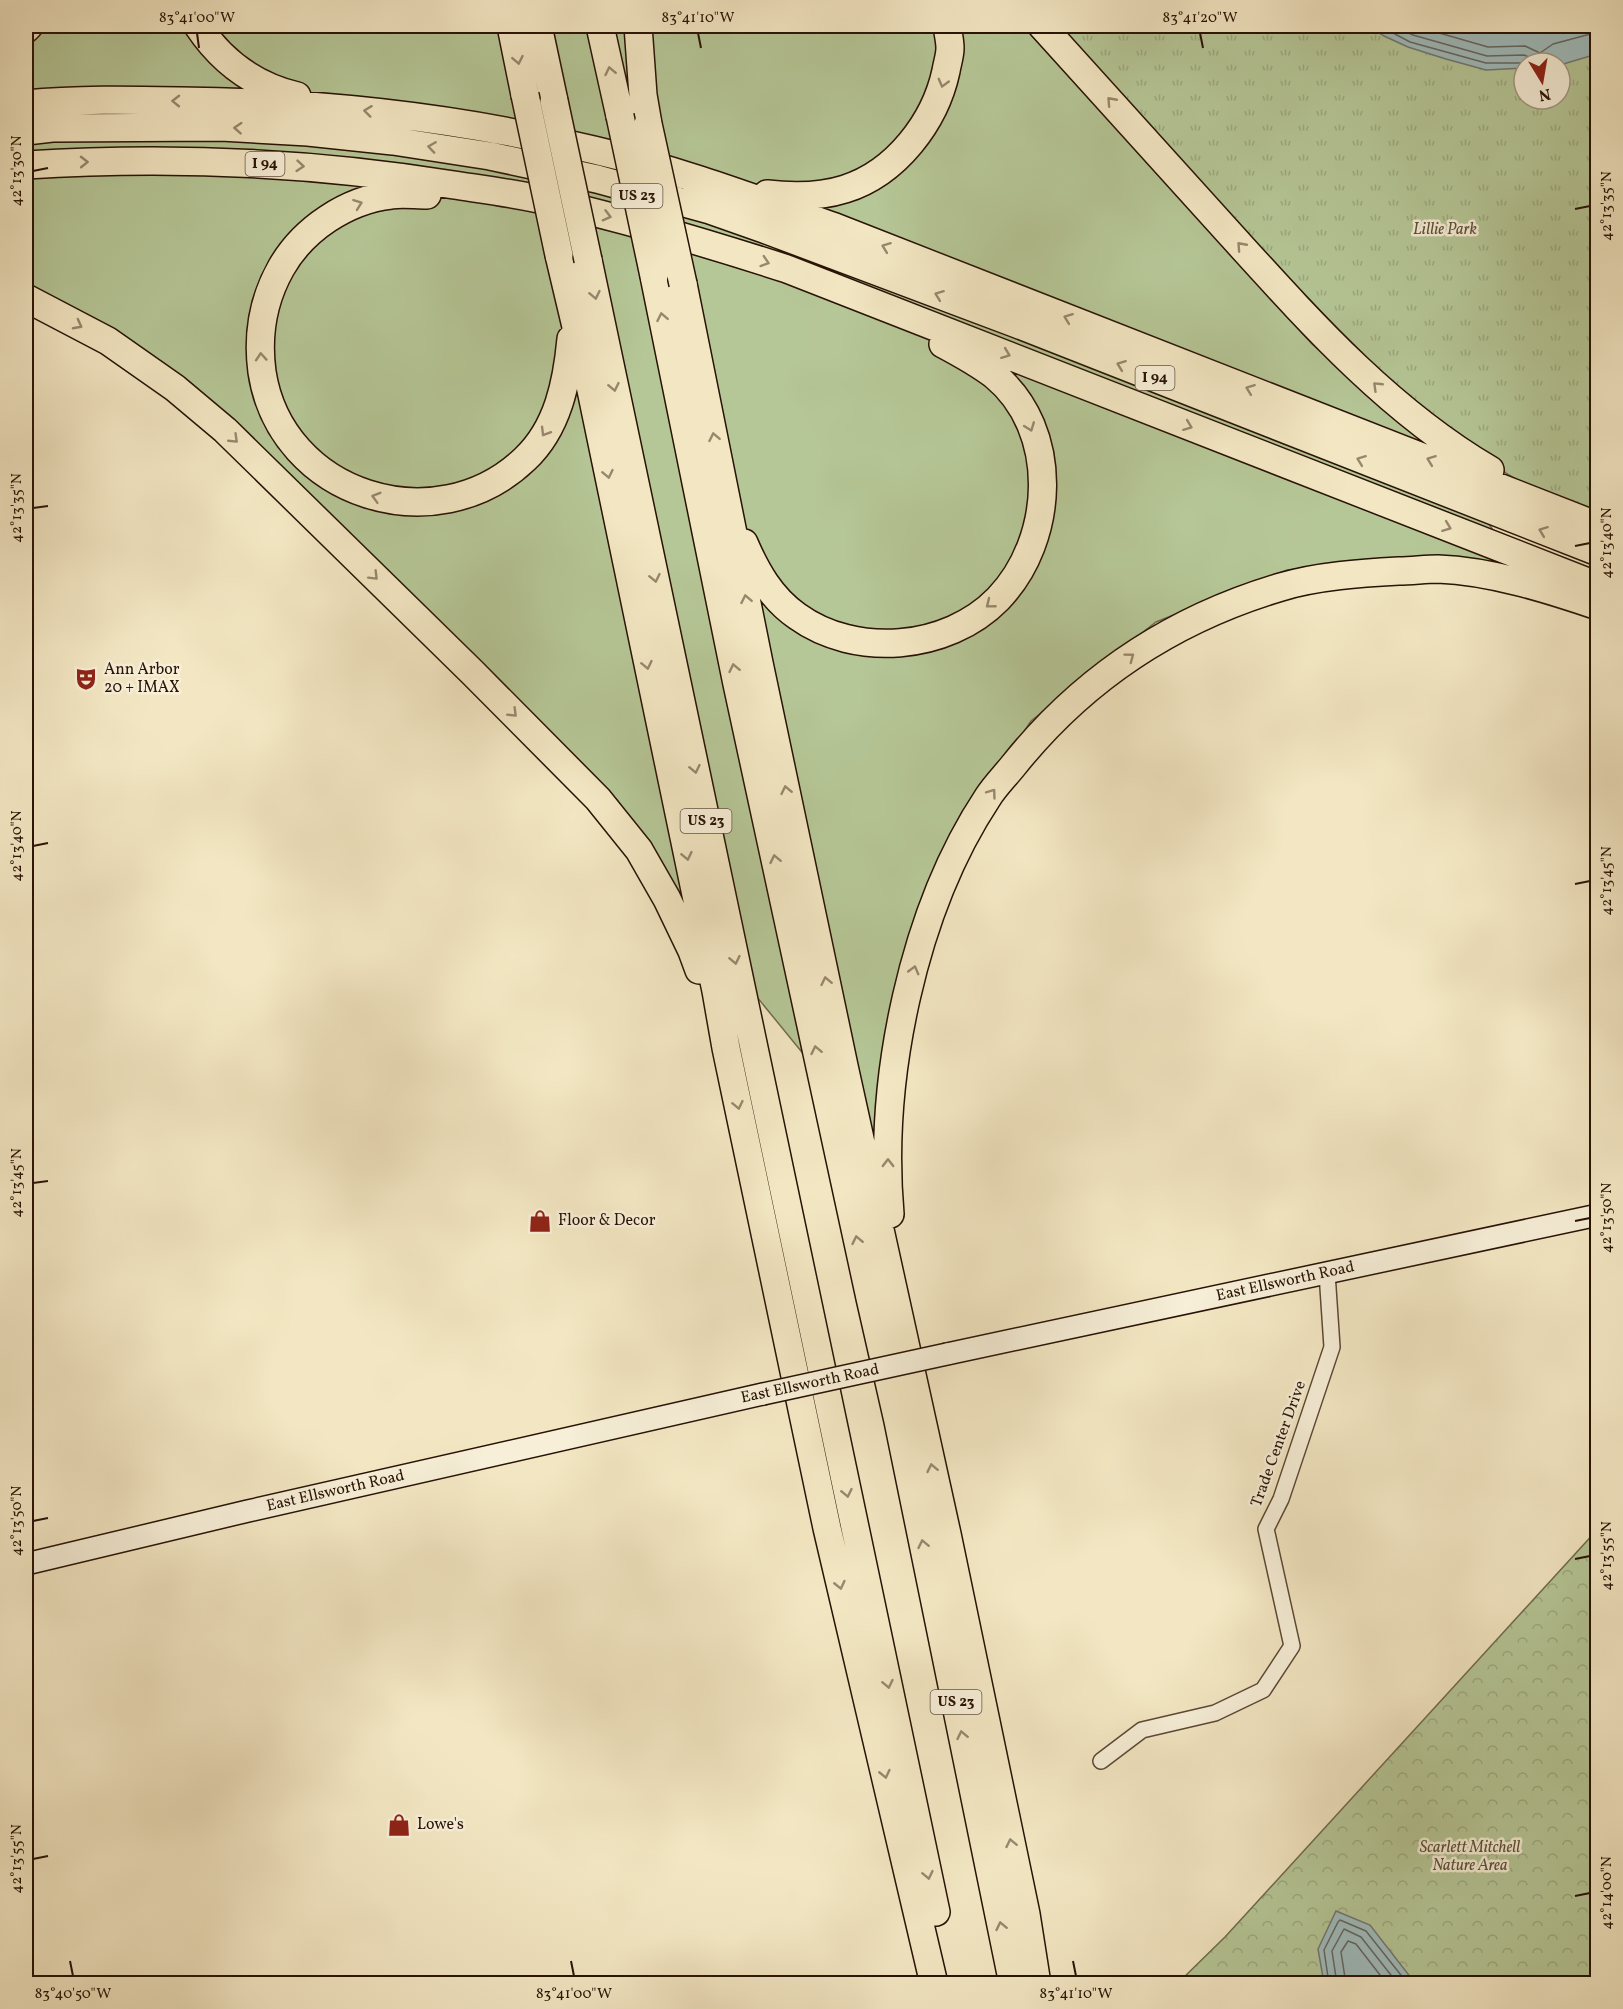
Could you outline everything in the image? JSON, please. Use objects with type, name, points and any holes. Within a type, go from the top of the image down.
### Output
[{"type":"highway","points":[[26,29],[29,26]]},
{"type":"highway","points":[[198,26],[233,67],[262,85],[278,92],[339,107]]},
{"type":"highway","points":[[511,26],[559,255],[591,390],[826,1528],[934,1983]]},
{"type":"highway","name":"US 23","points":[[538,26],[951,1983]]},
{"type":"highway","name":"US 23","points":[[600,26],[654,276],[737,684],[898,1421],[1013,1983]]},
{"type":"highway","points":[[624,26],[643,95],[766,698],[947,1534],[1026,1914],[1037,1983]]},
{"type":"highway","points":[[638,26],[643,95]]},
{"type":"highway","points":[[724,187],[783,196],[817,195],[846,189],[881,170],[911,144],[931,114],[942,87],[950,50],[947,26]]},
{"type":"highway","points":[[1042,26],[1314,327],[1394,403],[1433,434],[1467,456],[1564,513]]},
{"type":"highway","points":[[26,104],[157,100],[339,107],[488,128],[594,150],[724,187],[836,227],[1598,526]]},
{"type":"highway","name":"I 94","points":[[26,131],[100,127],[221,127],[308,132],[393,141],[490,156],[597,179],[710,210],[764,229],[1017,324],[1598,552]]},
{"type":"highway","name":"I 94","points":[[26,165],[167,160],[284,164],[426,180],[551,201],[709,244],[787,269],[1598,586]]},
{"type":"highway","points":[[504,192],[476,200],[392,194],[377,197],[347,207],[308,233],[286,258],[270,288],[261,324],[260,355],[265,388],[277,420],[296,448],[322,471],[356,491],[394,502],[411,503],[449,499],[468,494],[496,481],[526,458],[545,433],[559,405],[568,372],[571,336],[570,302]]},
{"type":"highway","points":[[26,298],[108,341],[176,387],[225,430],[472,672],[598,800],[639,850],[667,899],[692,951],[726,1048]]},
{"type":"highway","points":[[726,494],[752,560],[768,588],[797,616],[834,635],[867,643],[904,644],[937,635],[970,620],[998,599],[1024,564],[1038,528],[1044,490],[1040,457],[1030,422],[1016,399],[995,376],[964,355],[933,339],[893,310]]},
{"type":"highway","points":[[896,1305],[888,1196],[891,1086],[903,1009],[929,916],[958,849],[988,796],[1031,744],[1078,695],[1146,645],[1214,610],[1283,586],[1305,582],[1359,573],[1439,569],[1505,579],[1598,606]]},
{"type":"main road","name":"East Ellsworth Road","points":[[26,1564],[763,1394],[1598,1215]]},
{"type":"street","name":"Trade Center Drive","points":[[1101,1761],[1142,1730],[1215,1713],[1263,1690],[1292,1646],[1266,1529],[1281,1499],[1332,1347],[1328,1273]]},
{"type":"green space","points":[[41,26],[1023,26],[1312,344],[1431,444],[1522,570],[1420,557],[1287,570],[1156,622],[1031,721],[948,845],[876,1143],[686,910],[617,800],[247,435],[26,291],[26,38]]},
{"type":"green space","name":"Lillie Park","points":[[1052,26],[1597,26],[1597,519],[1519,481],[1487,462],[1391,390]]},
{"type":"green space","name":"Scarlett Mitchell Nature Area","points":[[1597,1530],[1597,1983],[1177,1984],[1225,1937]]},
{"type":"water","points":[[1369,26],[1597,26],[1597,54],[1572,61],[1572,51],[1512,51],[1512,69],[1486,70],[1408,47]]},
{"type":"water","points":[[1336,1911],[1370,1925],[1415,1983],[1324,1983],[1318,1949]]},
{"type":"place","name":"Ann Arbor 20 + IMAX","points":[[86,679]]},
{"type":"place","name":"Floor & Decor","points":[[540,1221]]},
{"type":"place","name":"Lowe's","points":[[399,1825]]}]
